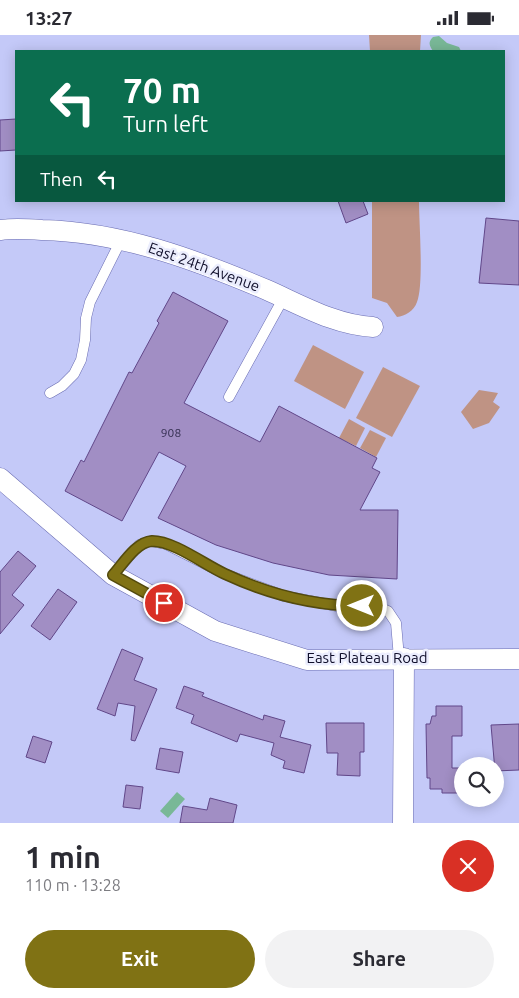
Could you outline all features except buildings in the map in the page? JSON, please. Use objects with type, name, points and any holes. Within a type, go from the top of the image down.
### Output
[{"type":"street","name":"East 24th Avenue","points":[[0,230],[66,231],[121,239],[165,250],[215,268],[341,323],[373,327]]},
{"type":"street","name":"East Plateau Road","points":[[0,478],[113,575],[215,631],[307,660],[402,658],[519,659]]},
{"type":"street","points":[[402,658],[403,823]]},
{"type":"lane","points":[[50,393],[62,386],[74,374],[81,360],[90,302],[121,239]]},
{"type":"lane","points":[[229,397],[284,297]]},
{"type":"lane","points":[[113,575],[139,545],[151,541],[166,544],[225,574],[284,596],[328,605],[380,608],[388,611],[396,623],[402,658]]},
{"type":"shaded area","points":[[369,35],[421,35],[420,50],[370,50]]},
{"type":"shaded area","points":[[439,36],[447,43],[459,47],[460,50],[432,50],[430,40],[433,37]]},
{"type":"shaded area","points":[[372,202],[419,202],[421,268],[417,302],[409,313],[397,317],[387,303],[372,298]]},
{"type":"shaded area","points":[[313,345],[364,372],[345,409],[294,381]]},
{"type":"shaded area","points":[[383,367],[420,386],[392,437],[356,418]]},
{"type":"shaded area","points":[[479,390],[498,393],[493,402],[500,407],[489,423],[473,429],[461,412]]},
{"type":"shaded area","points":[[349,419],[365,428],[356,446],[339,438]]},
{"type":"shaded area","points":[[370,430],[386,438],[376,457],[360,448]]},
{"type":"shaded area","points":[[177,792],[185,799],[168,818],[160,811]]},
{"type":"route","points":[[164,603],[113,575],[139,545],[151,541],[166,544],[225,574],[284,596],[338,606],[362,606]]}]
